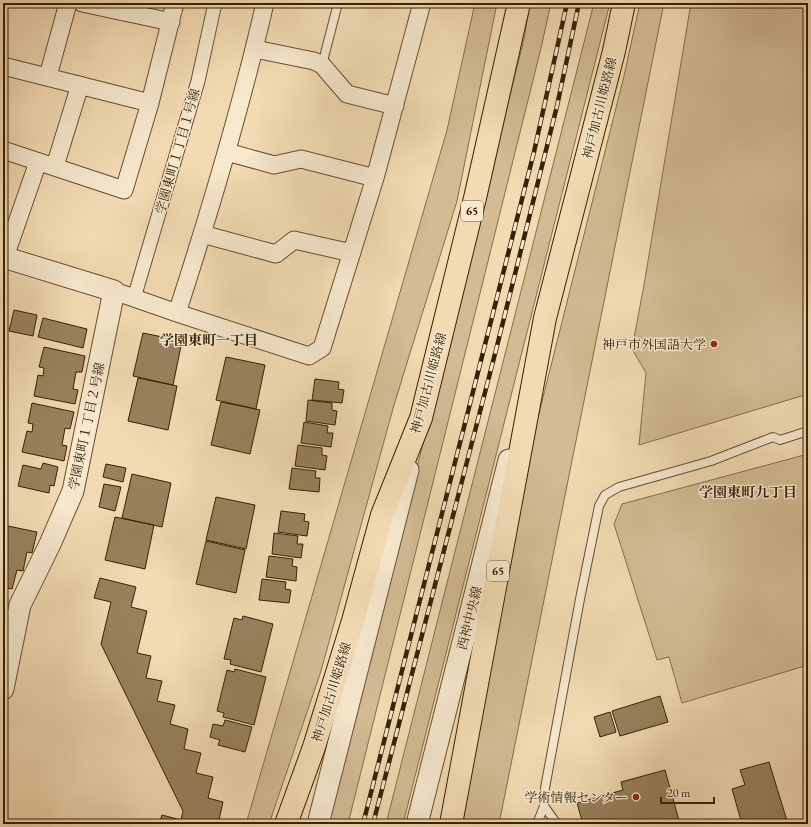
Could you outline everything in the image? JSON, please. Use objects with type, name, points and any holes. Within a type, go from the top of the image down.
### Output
[{"type":"main road","name":"神戸加古川姫路線","points":[[286,824],[314,747],[353,621],[382,515],[421,418],[475,198],[519,3]]},
{"type":"main road","name":"神戸加古川姫路線","points":[[451,824],[546,318],[614,51],[624,3]]},
{"type":"street","points":[[48,76],[68,3]]},
{"type":"street","points":[[82,3],[170,22]]},
{"type":"street","points":[[3,150],[124,190],[150,103],[175,3]]},
{"type":"street","name":"学園東町１丁目１号線","points":[[134,298],[198,82],[216,3]]},
{"type":"street","points":[[177,313],[227,152],[255,49],[265,3]]},
{"type":"street","points":[[80,85],[4,257],[114,291],[309,356],[322,348],[352,253],[395,106],[420,3]]},
{"type":"street","points":[[255,49],[314,61],[322,65],[347,94],[395,106]]},
{"type":"street","points":[[3,66],[48,76],[150,103]]},
{"type":"street","points":[[227,152],[274,165],[301,159],[375,178]]},
{"type":"street","points":[[202,234],[276,254],[294,240],[352,253]]},
{"type":"street","name":"学園東町１丁目２号線","points":[[3,688],[20,605],[50,544],[73,491],[114,291]]},
{"type":"street","name":"西神中央線","points":[[417,824],[546,318]]},
{"type":"street","points":[[318,824],[421,418]]},
{"type":"lane","points":[[322,65],[338,3]]},
{"type":"lane","points":[[537,824],[544,806],[545,788],[580,599],[600,506],[605,495],[619,487],[711,461],[773,437],[780,440],[808,431]]},
{"type":"lane","points":[[544,806],[557,824]]},
{"type":"shaded area","points":[[475,3],[497,3],[457,201],[394,405],[321,671],[269,824],[246,824],[447,130]]},
{"type":"shaded area","points":[[530,3],[551,3],[542,44],[348,824],[328,824],[524,39]]},
{"type":"shaded area","points":[[594,3],[610,3],[403,824],[386,824]]},
{"type":"shaded area","points":[[640,3],[664,3],[499,824],[460,824],[532,441],[624,76]]},
{"type":"shaded area","points":[[691,3],[808,3],[808,394],[639,445],[646,373],[632,349]]},
{"type":"shaded area","points":[[808,454],[808,665],[682,703],[669,657],[657,660],[614,524],[622,504]]},
{"type":"building","points":[[14,310],[37,315],[33,336],[9,331]]},
{"type":"building","points":[[43,318],[87,329],[83,348],[38,337]]},
{"type":"building","points":[[143,333],[182,341],[173,385],[133,376]]},
{"type":"building","points":[[44,347],[85,356],[82,372],[76,372],[73,389],[78,390],[75,404],[34,396],[38,375],[43,376],[44,368],[39,367]]},
{"type":"building","points":[[226,357],[265,365],[256,409],[216,400]]},
{"type":"building","points":[[138,378],[177,386],[168,430],[128,421]]},
{"type":"building","points":[[315,379],[339,382],[338,389],[344,390],[342,403],[312,400]]},
{"type":"building","points":[[308,400],[332,403],[332,410],[337,411],[335,425],[306,421]]},
{"type":"building","points":[[221,402],[260,410],[250,454],[211,445]]},
{"type":"building","points":[[32,403],[74,412],[70,429],[65,428],[62,445],[67,446],[64,461],[22,452],[27,431],[32,432],[33,424],[28,423]]},
{"type":"building","points":[[304,422],[328,426],[327,433],[333,433],[331,447],[301,443]]},
{"type":"building","points":[[298,445],[322,448],[322,455],[327,456],[325,470],[295,466]]},
{"type":"building","points":[[43,463],[58,467],[54,486],[50,485],[49,493],[18,486],[23,465],[41,469]]},
{"type":"building","points":[[106,464],[126,468],[123,482],[103,477]]},
{"type":"building","points":[[292,468],[316,471],[315,478],[320,478],[319,492],[289,489]]},
{"type":"building","points":[[132,474],[171,483],[162,527],[122,518]]},
{"type":"building","points":[[104,484],[121,487],[115,511],[99,507]]},
{"type":"building","points":[[216,497],[255,505],[246,549],[206,540]]},
{"type":"building","points":[[281,511],[305,514],[304,521],[309,522],[307,536],[278,532]]},
{"type":"building","points":[[115,517],[154,525],[145,569],[105,560]]},
{"type":"building","points":[[3,525],[37,532],[32,553],[27,552],[23,571],[17,570],[12,589],[7,588],[3,606]]},
{"type":"building","points":[[274,533],[298,536],[297,544],[303,544],[301,558],[272,554]]},
{"type":"building","points":[[206,541],[245,550],[236,593],[196,584]]},
{"type":"building","points":[[269,556],[293,559],[292,566],[297,567],[296,581],[266,577]]},
{"type":"building","points":[[100,578],[136,587],[131,607],[147,611],[137,653],[151,656],[146,678],[162,681],[157,701],[175,705],[170,724],[188,729],[184,749],[201,753],[196,773],[213,777],[208,798],[223,802],[218,824],[159,824],[162,815],[181,820],[183,811],[101,644],[111,602],[94,598]]},
{"type":"building","points":[[262,579],[286,582],[285,589],[291,590],[289,603],[259,600]]},
{"type":"building","points":[[243,616],[273,624],[261,672],[230,664],[231,660],[224,659],[234,618],[242,620]]},
{"type":"building","points":[[235,669],[266,677],[254,725],[223,717],[224,713],[217,711],[227,670],[234,672]]},
{"type":"building","points":[[660,696],[668,722],[620,736],[612,711]]},
{"type":"building","points":[[610,712],[616,732],[600,737],[594,717]]},
{"type":"building","points":[[225,720],[252,727],[245,752],[218,745],[220,740],[210,737],[213,724],[223,726]]},
{"type":"building","points":[[769,762],[788,824],[742,824],[732,789],[745,785],[740,770]]},
{"type":"building","name":"学術情報センター","points":[[665,770],[680,824],[583,824],[577,803],[623,790],[621,782]]},
{"type":"railway","points":[[363,824],[534,152],[567,3]]},
{"type":"railway","points":[[373,824],[496,350],[557,106],[579,3]]},
{"type":"place","name":"神戸市外国語大学","points":[[714,344]]},
{"type":"place","name":"学術情報センター","points":[[636,797]]},
{"type":"district","name":"学園東町一丁目","points":[[209,340]]},
{"type":"district","name":"学園東町九丁目","points":[[748,492]]}]
